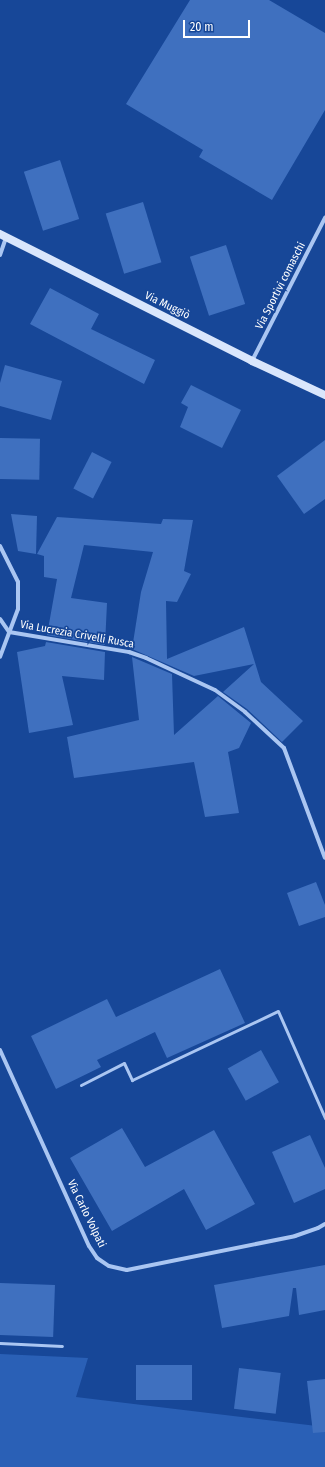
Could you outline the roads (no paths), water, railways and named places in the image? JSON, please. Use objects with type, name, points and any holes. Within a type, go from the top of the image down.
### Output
[{"type":"street","name":"Via Sportivi comaschi","points":[[252,361],[325,218]]},
{"type":"street","name":"Via Muggiò","points":[[3,236],[252,361],[325,395]]},
{"type":"street","points":[[0,255],[3,236]]},
{"type":"street","points":[[0,546],[18,582],[18,609],[0,657]]},
{"type":"street","points":[[0,619],[9,632]]},
{"type":"street","name":"Via Lucrezia Crivelli Rusca","points":[[9,632],[129,652],[146,658],[215,690],[245,712],[284,748],[325,858]]},
{"type":"street","name":"Via Carlo Volpati","points":[[0,1050],[89,1246],[97,1258],[109,1266],[127,1270],[295,1236],[325,1224]]},
{"type":"lane","points":[[81,1084],[124,1063],[132,1080],[278,1011],[325,1118]]},
{"type":"lane","points":[[0,1343],[62,1346]]}]
